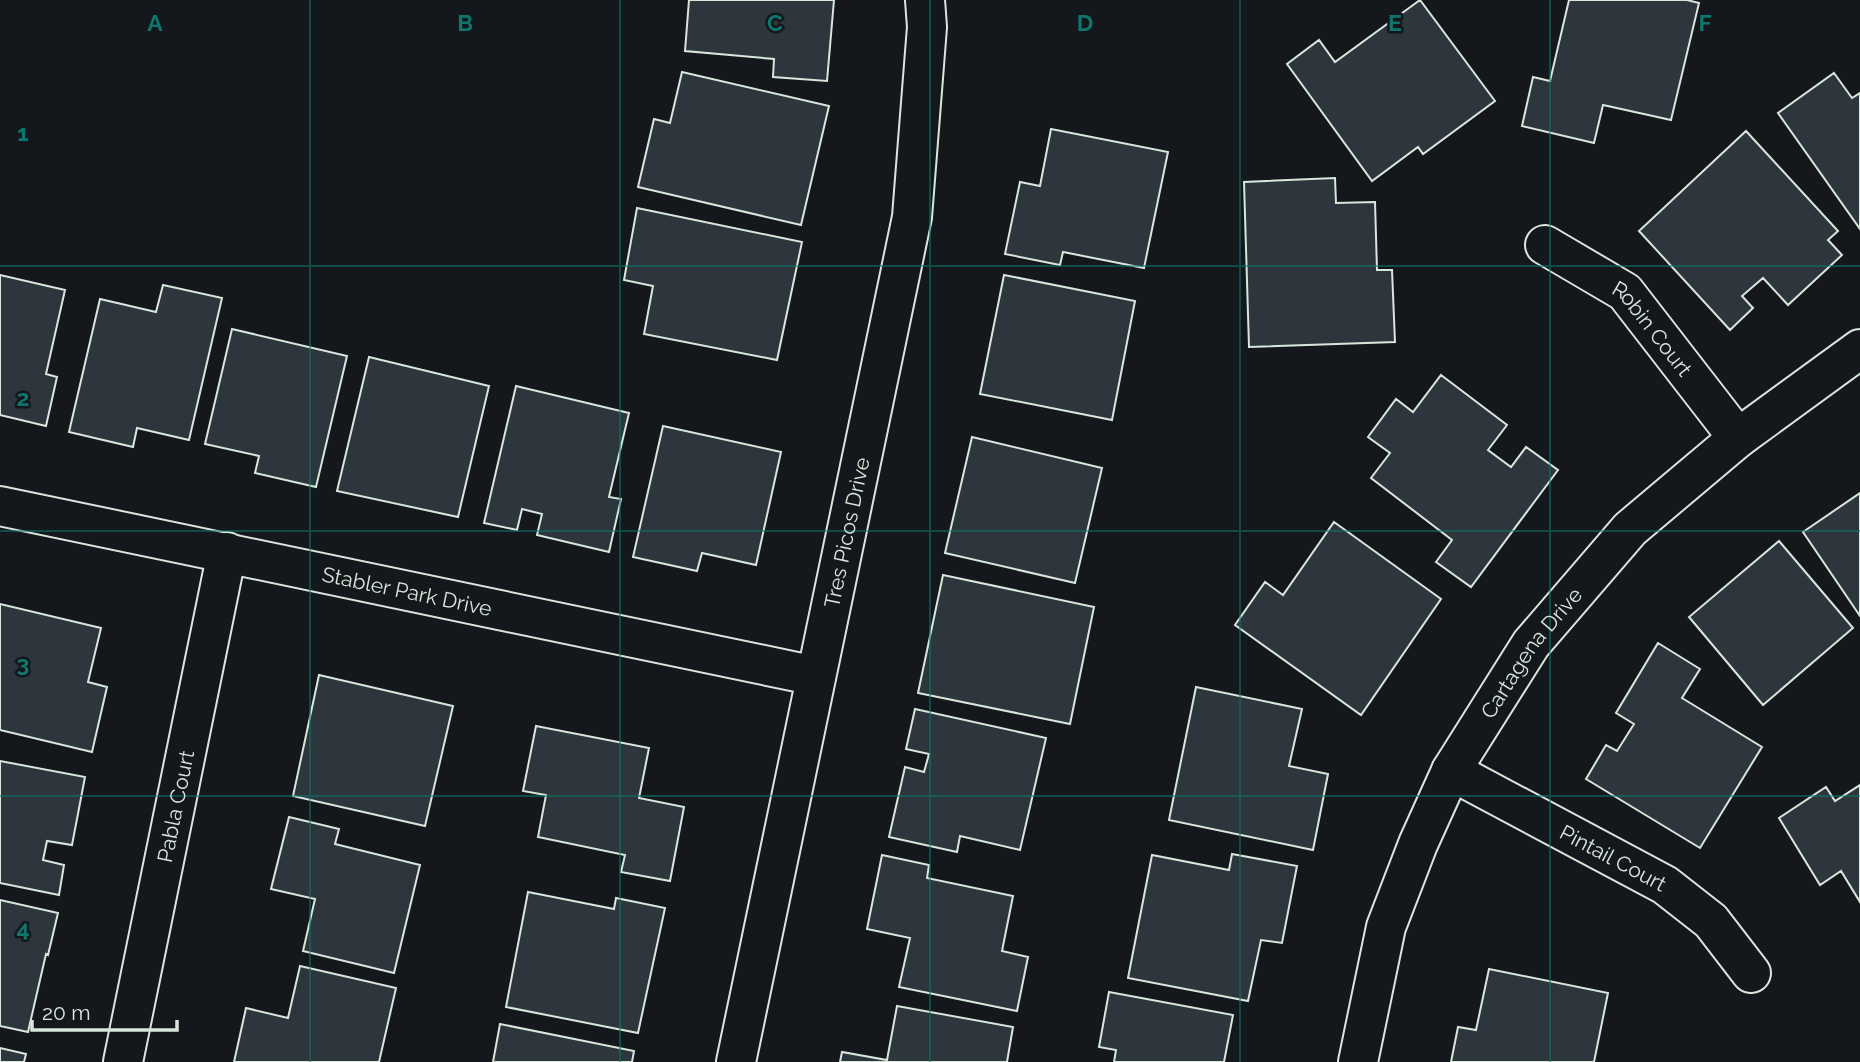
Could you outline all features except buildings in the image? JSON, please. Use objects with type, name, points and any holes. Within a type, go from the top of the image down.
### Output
[{"type":"street","name":"Tres Picos Drive","points":[[736,1062],[912,216],[927,27],[925,0]]},
{"type":"street","name":"Robin Court","points":[[1545,245],[1625,292],[1738,438]]},
{"type":"street","name":"Cartagena Drive","points":[[1357,1062],[1386,927],[1418,844],[1451,771],[1531,644],[1630,529],[1738,438],[1860,349]]},
{"type":"street","name":"Stabler Park Drive","points":[[0,506],[816,676]]},
{"type":"street","name":"Pabla Court","points":[[123,1062],[227,552]]},
{"type":"street","name":"Pintail Court","points":[[1451,771],[1665,885],[1711,921],[1751,974]]}]
